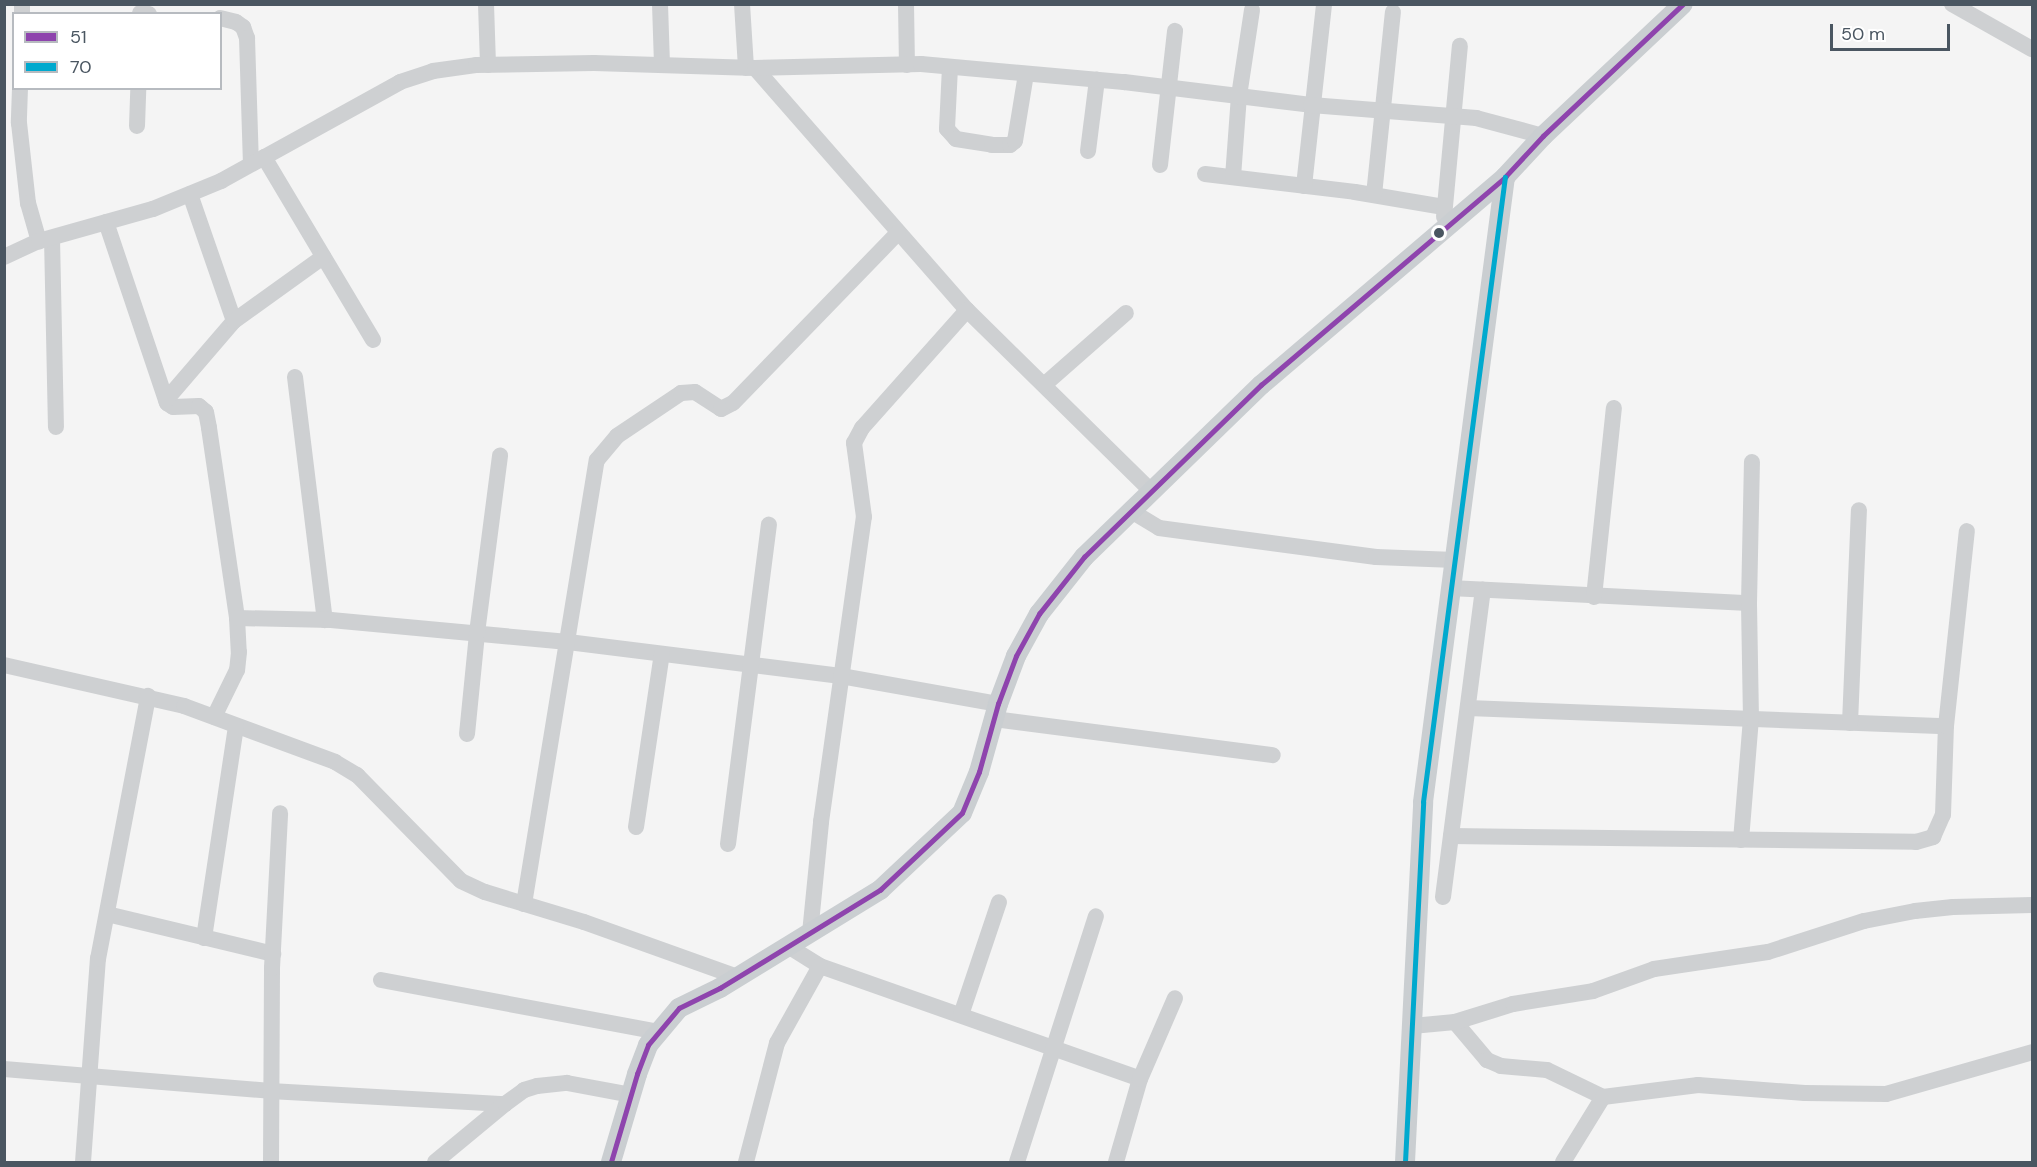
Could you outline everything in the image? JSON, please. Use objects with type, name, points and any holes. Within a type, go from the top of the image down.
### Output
[{"type":"main road","points":[[611,1162],[630,1095],[648,1045],[679,1008],[738,977],[880,890],[962,813],[979,772],[996,712],[1016,656],[1039,615],[1084,557],[1261,385],[1505,177],[1543,136],[1683,4]]},
{"type":"main road","points":[[1405,1162],[1423,802],[1505,177]]},
{"type":"street","points":[[486,4],[488,65]]},
{"type":"street","points":[[660,4],[662,65]]},
{"type":"street","points":[[742,4],[750,68],[967,310],[1151,491]]},
{"type":"street","points":[[906,4],[907,65]]},
{"type":"street","points":[[1304,186],[1311,105],[1324,4]]},
{"type":"street","points":[[1952,4],[2032,49]]},
{"type":"street","points":[[1233,177],[1239,96],[1252,10]]},
{"type":"street","points":[[1374,195],[1393,12]]},
{"type":"street","points":[[222,18],[237,22],[243,27],[247,38],[257,160],[323,257],[373,340]]},
{"type":"street","points":[[1160,165],[1175,31]]},
{"type":"street","points":[[1443,230],[1460,46]]},
{"type":"street","points":[[4,257],[45,239],[153,209],[190,194],[400,82],[433,71],[488,65],[662,65],[750,68],[907,65],[950,67],[1097,80],[1311,105],[1476,118],[1543,136]]},
{"type":"street","points":[[950,67],[947,129],[956,139],[992,146],[1010,145],[1015,141],[1026,74]]},
{"type":"street","points":[[1088,151],[1097,80]]},
{"type":"street","points":[[20,90],[12,123],[28,203],[45,239],[56,427]]},
{"type":"street","points":[[137,126],[138,90]]},
{"type":"street","points":[[1205,174],[1374,195],[1444,207]]},
{"type":"street","points":[[190,194],[234,321]]},
{"type":"street","points":[[106,222],[166,400],[173,407],[195,405],[206,412],[237,618],[239,652],[237,670],[214,717]]},
{"type":"street","points":[[524,904],[540,794],[568,642],[597,460],[617,436],[681,393],[695,392],[721,409],[733,404],[898,233]]},
{"type":"street","points":[[166,400],[234,321],[323,257]]},
{"type":"street","points":[[810,933],[821,822],[864,517],[854,443],[862,428],[967,310]]},
{"type":"street","points":[[1044,386],[1126,313]]},
{"type":"street","points":[[296,377],[325,620]]},
{"type":"street","points":[[1594,597],[1614,408]]},
{"type":"street","points":[[467,734],[477,633],[500,455]]},
{"type":"street","points":[[1741,840],[1751,719],[1749,603],[1752,462]]},
{"type":"street","points":[[1850,723],[1859,510]]},
{"type":"street","points":[[1131,511],[1159,528],[1376,557],[1455,560]]},
{"type":"street","points":[[728,844],[769,525]]},
{"type":"street","points":[[1451,836],[1916,842],[1933,837],[1943,815],[1946,726],[1966,531]]},
{"type":"street","points":[[1450,588],[1749,603]]},
{"type":"street","points":[[1443,897],[1483,590]]},
{"type":"street","points":[[237,618],[325,620],[477,633],[841,676],[996,712],[1273,755]]},
{"type":"street","points":[[636,827],[662,654]]},
{"type":"street","points":[[4,666],[148,696],[214,717],[335,762],[357,775],[461,881],[485,892],[584,922],[738,977]]},
{"type":"street","points":[[83,1162],[98,959],[148,696]]},
{"type":"street","points":[[1468,708],[1946,726]]},
{"type":"street","points":[[204,938],[236,726]]},
{"type":"street","points":[[271,1162],[273,954],[280,813]]},
{"type":"street","points":[[961,1015],[999,902]]},
{"type":"street","points":[[1412,1026],[1455,1022],[1513,1004],[1593,991],[1654,969],[1768,952],[1864,921],[1953,907],[2032,905]]},
{"type":"street","points":[[107,914],[273,954]]},
{"type":"street","points":[[1017,1162],[1096,916]]},
{"type":"street","points":[[788,946],[820,966],[1140,1079]]},
{"type":"street","points":[[746,1162],[777,1043],[820,966]]},
{"type":"street","points":[[381,980],[658,1032]]},
{"type":"street","points":[[1116,1162],[1140,1079],[1175,998]]},
{"type":"street","points":[[1455,1022],[1487,1060],[1501,1066],[1546,1070],[1604,1097],[1698,1085],[1806,1093],[1886,1094],[2032,1052]]},
{"type":"street","points":[[4,1069],[270,1091],[505,1104]]},
{"type":"street","points":[[435,1162],[524,1090],[550,1083],[567,1083],[630,1095]]},
{"type":"street","points":[[1563,1162],[1604,1097]]},
{"type":"transit line","name":"51","points":[[611,1162],[648,1045],[679,1008],[720,988],[880,890],[962,813],[979,772],[998,704],[1016,656],[1039,614],[1084,557],[1261,385],[1505,177],[1543,136],[1683,4]]},
{"type":"transit line","name":"70","points":[[1405,1162],[1423,802],[1505,177]]}]
